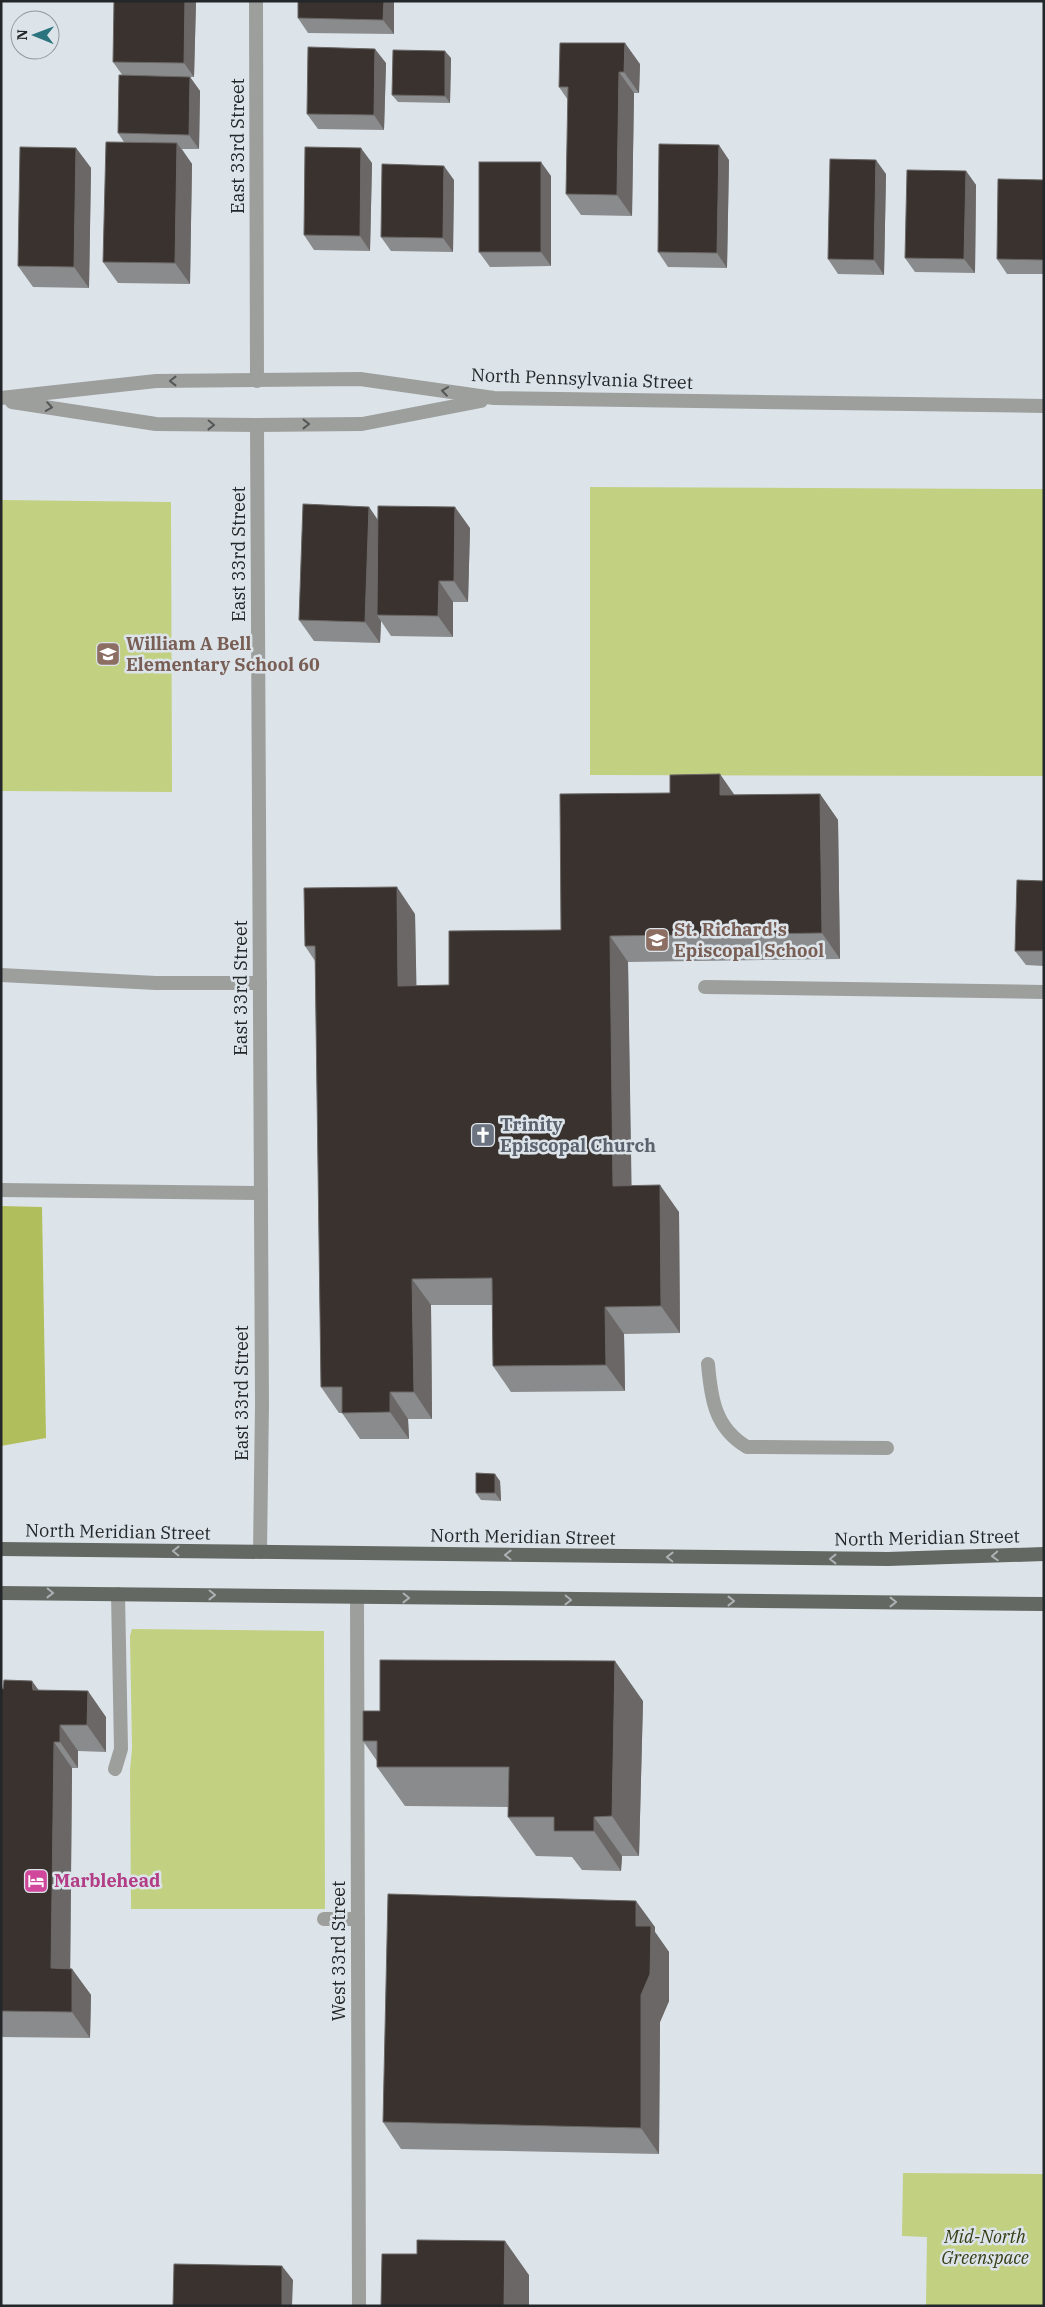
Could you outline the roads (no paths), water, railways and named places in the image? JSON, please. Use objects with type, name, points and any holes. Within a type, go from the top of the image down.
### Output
[{"type":"main road","name":"North Meridian Street","points":[[1,1549],[888,1559],[1044,1554]]},
{"type":"main road","points":[[1,1593],[1044,1604]]},
{"type":"street","name":"East 33rd Street","points":[[256,1],[257,380]]},
{"type":"street","name":"North Pennsylvania Street","points":[[1,399],[156,381],[360,379],[494,398],[1044,406]]},
{"type":"street","name":"North Pennsylvania Street","points":[[1,399],[156,424],[257,425],[362,424],[494,398]]},
{"type":"street","name":"East 33rd Street","points":[[257,425],[261,1193],[260,1552]]},
{"type":"street","points":[[1,975],[156,983],[260,984]]},
{"type":"street","points":[[705,987],[1044,992]]},
{"type":"street","points":[[1,1190],[261,1193]]},
{"type":"street","points":[[708,1364],[710,1390],[721,1422],[733,1438],[747,1447],[887,1448]]},
{"type":"street","points":[[115,1770],[121,1750],[118,1594]]},
{"type":"street","name":"West 33rd Street","points":[[357,1597],[359,2306]]},
{"type":"street","points":[[324,1919],[358,1919]]},
{"type":"place","name":"William A Bell Elementary School 60","points":[[108,654]]},
{"type":"place","name":"St. Richard's Episcopal School","points":[[657,940]]},
{"type":"place","name":"Trinity Episcopal Church","points":[[483,1135]]},
{"type":"place","name":"Marblehead","points":[[36,1881]]},
{"type":"park label","name":"Mid-North Greenspace","points":[[985,2247]]}]
